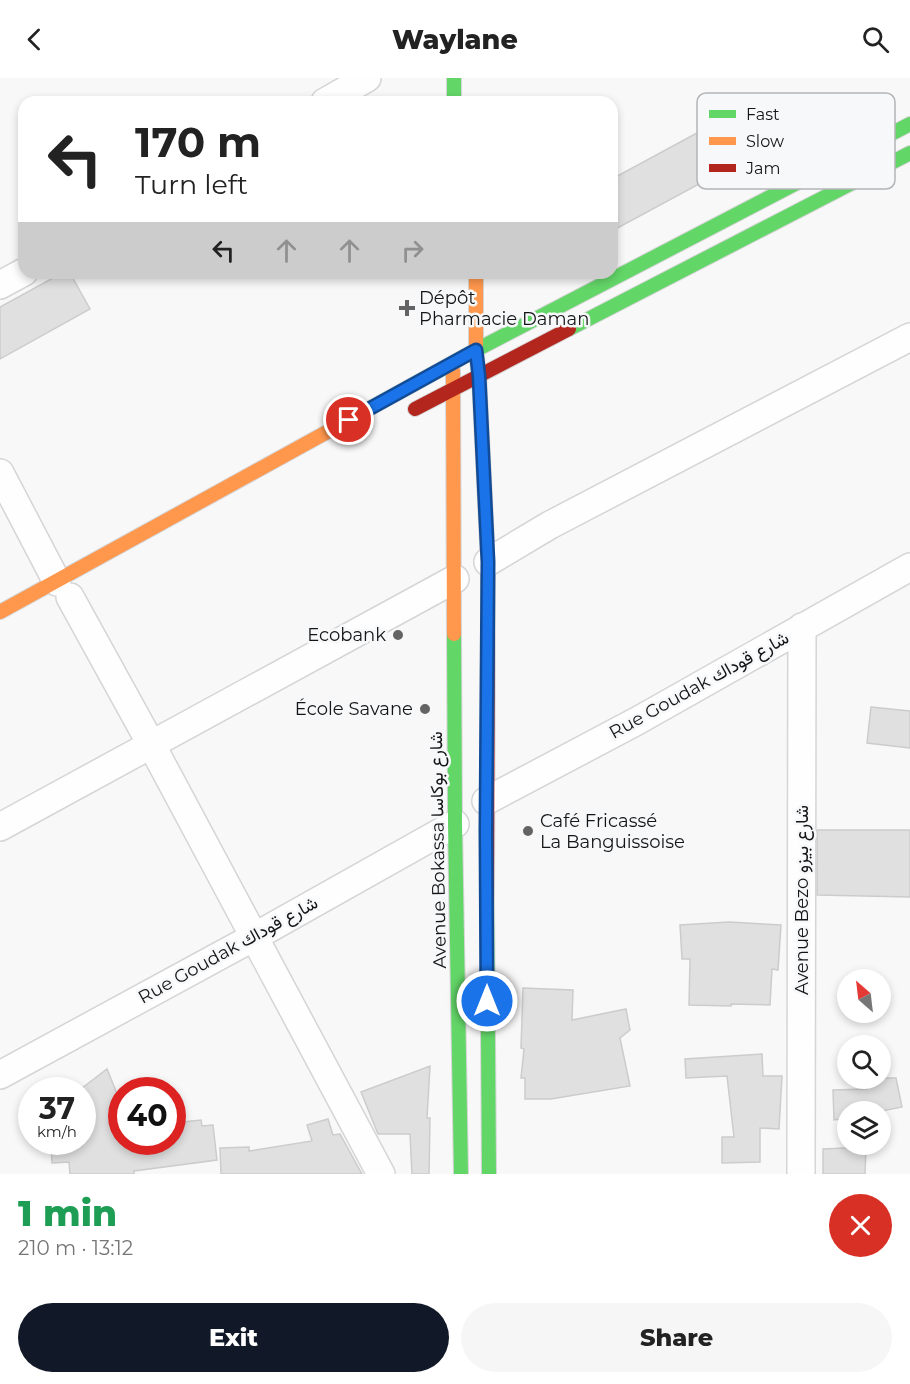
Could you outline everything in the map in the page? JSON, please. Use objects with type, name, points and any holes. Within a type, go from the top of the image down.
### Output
[{"type":"street","points":[[336,96],[368,78]]},
{"type":"street","points":[[454,78],[454,96]]},
{"type":"street","points":[[895,132],[910,124]]},
{"type":"street","points":[[895,161],[910,153]]},
{"type":"street","points":[[618,276],[785,189]]},
{"type":"street","points":[[402,417],[840,189]]},
{"type":"street","points":[[0,285],[18,275]]},
{"type":"street","points":[[476,279],[476,350],[488,562],[486,801],[489,1174]]},
{"type":"street","points":[[0,612],[67,593],[453,357],[476,350],[612,279]]},
{"type":"street","points":[[488,562],[550,525],[910,337]]},
{"type":"street","name":"Avenue Bokassa شارع بوكاسا","points":[[453,357],[455,824],[461,1174]]},
{"type":"street","points":[[0,473],[151,744],[381,1174]]},
{"type":"street","name":"Rue Goudak شارع قوداك","points":[[486,801],[637,721],[910,567]]},
{"type":"street","points":[[0,827],[455,579]]},
{"type":"street","name":"Avenue Bezo شارع بيزو","points":[[801,1174],[802,627]]},
{"type":"street","name":"Rue Goudak شارع قوداك","points":[[0,1075],[254,937],[455,824]]},
{"type":"building","points":[[697,133],[697,185],[618,228],[618,176]]},
{"type":"building","points":[[51,279],[73,279],[90,309],[0,359],[0,307]]},
{"type":"building","points":[[871,707],[910,711],[910,748],[867,743]]},
{"type":"building","points":[[817,830],[910,830],[910,897],[817,895]]},
{"type":"building","points":[[729,922],[781,925],[778,970],[772,969],[770,1005],[689,1005],[690,959],[682,959],[680,925]]},
{"type":"building","points":[[523,988],[573,990],[572,1020],[626,1009],[630,1030],[620,1038],[630,1086],[551,1099],[525,1099],[525,1078],[521,1078],[524,1049],[521,1048]]},
{"type":"building","points":[[762,1054],[763,1076],[782,1076],[779,1129],[760,1128],[760,1162],[722,1163],[722,1137],[734,1137],[727,1076],[686,1078],[685,1059]]},
{"type":"building","points":[[430,1066],[427,1118],[430,1118],[429,1174],[412,1174],[410,1134],[378,1134],[361,1092]]},
{"type":"building","points":[[107,1069],[110,1077],[108,1077],[108,1155],[186,1155],[186,1122],[201,1120],[202,1126],[213,1125],[217,1160],[134,1171],[134,1174],[70,1174],[69,1162],[52,1163],[52,1155],[96,1155],[96,1077]]},
{"type":"building","points":[[891,1078],[896,1078],[902,1107],[891,1109],[891,1101],[837,1101],[837,1120],[834,1120],[833,1090],[891,1089]]},
{"type":"building","points":[[328,1119],[333,1135],[340,1134],[362,1174],[221,1174],[220,1148],[249,1147],[249,1151],[312,1141],[307,1125]]},
{"type":"building","points":[[837,1148],[837,1155],[866,1155],[865,1174],[823,1174],[823,1149]]},
{"type":"traffic: fast","points":[[454,78],[454,96]]},
{"type":"traffic: fast","points":[[895,132],[910,124]]},
{"type":"traffic: fast","points":[[895,161],[910,153]]},
{"type":"traffic: fast","points":[[618,276],[785,189]]},
{"type":"traffic: fast","points":[[569,329],[840,189]]},
{"type":"traffic: fast","points":[[356,416],[612,279]]},
{"type":"traffic: fast","points":[[454,634],[461,1174]]},
{"type":"traffic: fast","points":[[487,899],[489,1174]]},
{"type":"traffic: slow","points":[[476,279],[476,350],[488,562],[488,614]]},
{"type":"traffic: slow","points":[[453,371],[454,634]]},
{"type":"traffic: slow","points":[[0,612],[356,416]]},
{"type":"traffic: jam","points":[[415,409],[569,329]]},
{"type":"traffic: jam","points":[[487,899],[488,614]]},
{"type":"place","name":"Dépôt Pharmacie Daman","points":[[407,308]]},
{"type":"place","name":"Ecobank","points":[[398,635]]},
{"type":"place","name":"École Savane","points":[[425,709]]},
{"type":"place","name":"Café Fricassé La Banguissoise","points":[[528,831]]},
{"type":"route","points":[[349,420],[476,350],[488,562],[487,1001]]}]
